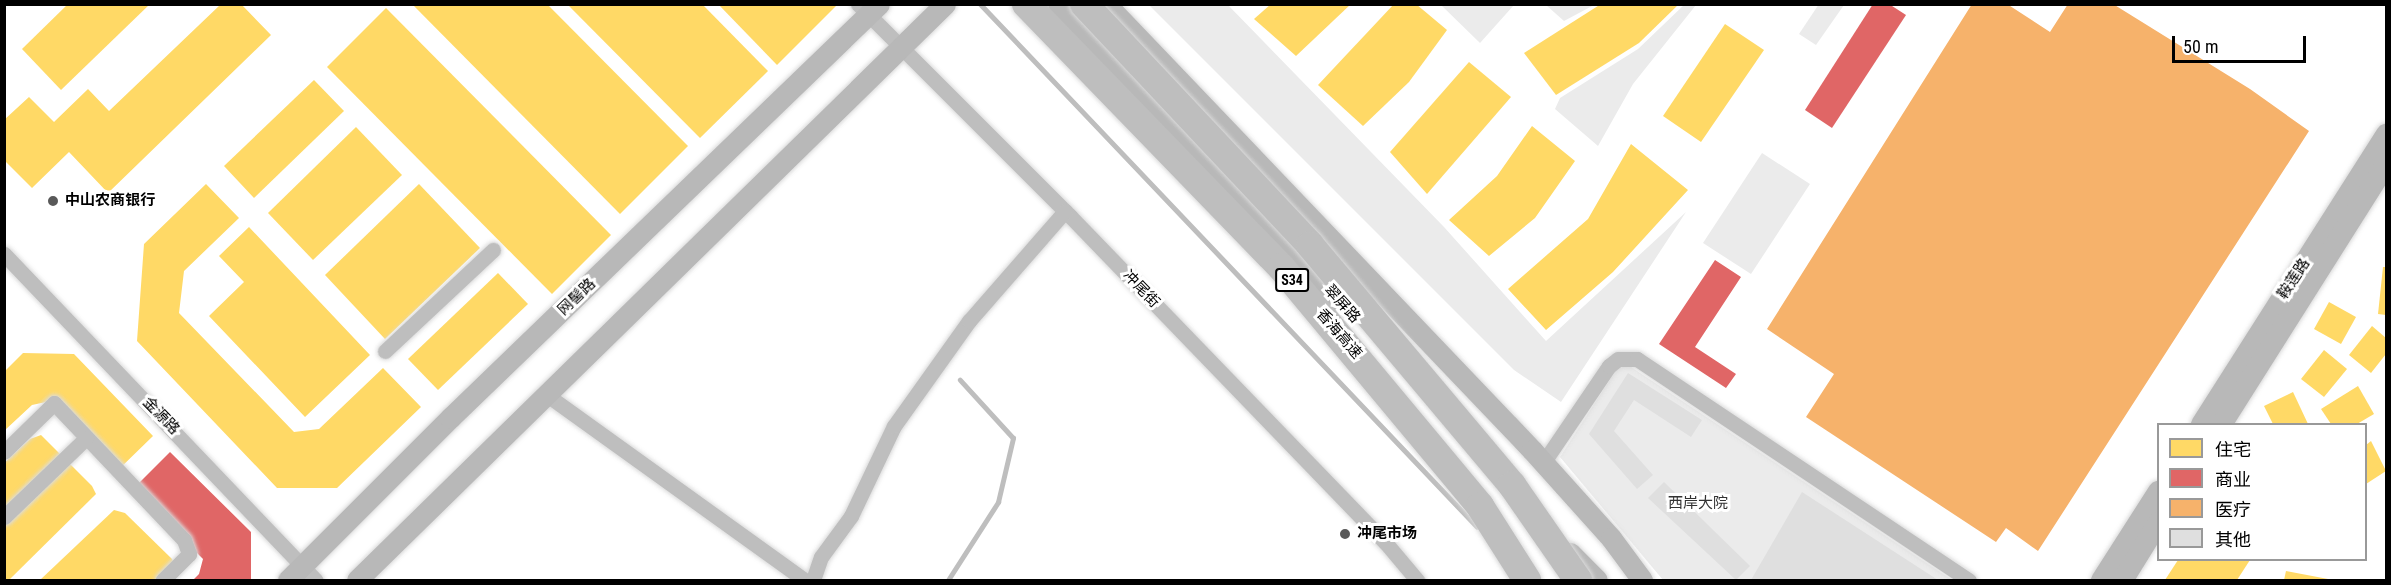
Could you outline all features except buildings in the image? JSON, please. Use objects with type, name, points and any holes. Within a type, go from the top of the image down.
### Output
[{"type":"highway","name":"香海高速","points":[[1026,4],[1281,267],[1480,506],[1527,580]]},
{"type":"highway","name":"S34","points":[[1084,4],[1325,262],[1512,485],[1578,580]]},
{"type":"main road","points":[[357,580],[945,4]]},
{"type":"main road","name":"翠屏路","points":[[1058,4],[1300,256],[1488,467],[1597,580]]},
{"type":"main road","points":[[1106,4],[1543,463],[1611,538],[1642,580]]},
{"type":"main road","name":"网髻路","points":[[288,580],[310,572],[868,8]]},
{"type":"main road","name":"鞍莲路","points":[[2202,423],[2386,134]]},
{"type":"main road","name":"鞍莲路","points":[[2222,423],[2386,164]]},
{"type":"main road","points":[[2101,580],[2157,493]]},
{"type":"main road","points":[[2121,580],[2157,524]]},
{"type":"street","name":"冲尾街","points":[[868,8],[901,48],[1065,211],[1385,542],[1417,580]]},
{"type":"street","points":[[813,580],[821,557],[850,516],[894,426],[969,321],[1065,211]]},
{"type":"street","points":[[386,351],[493,250]]},
{"type":"street","name":"金源路","points":[[4,254],[310,572]]},
{"type":"street","points":[[1543,463],[1609,366],[1618,359],[1637,359],[1968,580]]},
{"type":"street","points":[[547,395],[804,580]]},
{"type":"street","points":[[4,452],[54,403],[184,540],[189,554],[164,580]]},
{"type":"street","points":[[4,517],[86,438]]},
{"type":"green space","points":[[1514,4],[1480,43],[1441,5]]},
{"type":"green space","points":[[1685,4],[1696,5],[1633,84],[1598,146],[1555,109],[1560,98],[1638,49]]},
{"type":"green space","points":[[1819,4],[1844,5],[1816,45],[1799,34]]},
{"type":"green space","points":[[1149,5],[1228,5],[1444,227],[1546,341],[1686,212],[1561,402],[1514,370]]},
{"type":"green space","points":[[1546,5],[1594,5],[1564,21]]},
{"type":"green space","points":[[1762,153],[1810,184],[1751,274],[1703,243]]},
{"type":"green space","name":"西岸大院","points":[[1622,361],[1952,580],[1663,580],[1560,457]]},
{"type":"waterway","points":[[980,4],[1477,527]]},
{"type":"waterway","points":[[948,580],[998,502],[1013,438],[960,380]]},
{"type":"place","name":"中山农商银行","points":[[53,201]]},
{"type":"place","name":"冲尾市场","points":[[1345,534]]}]
